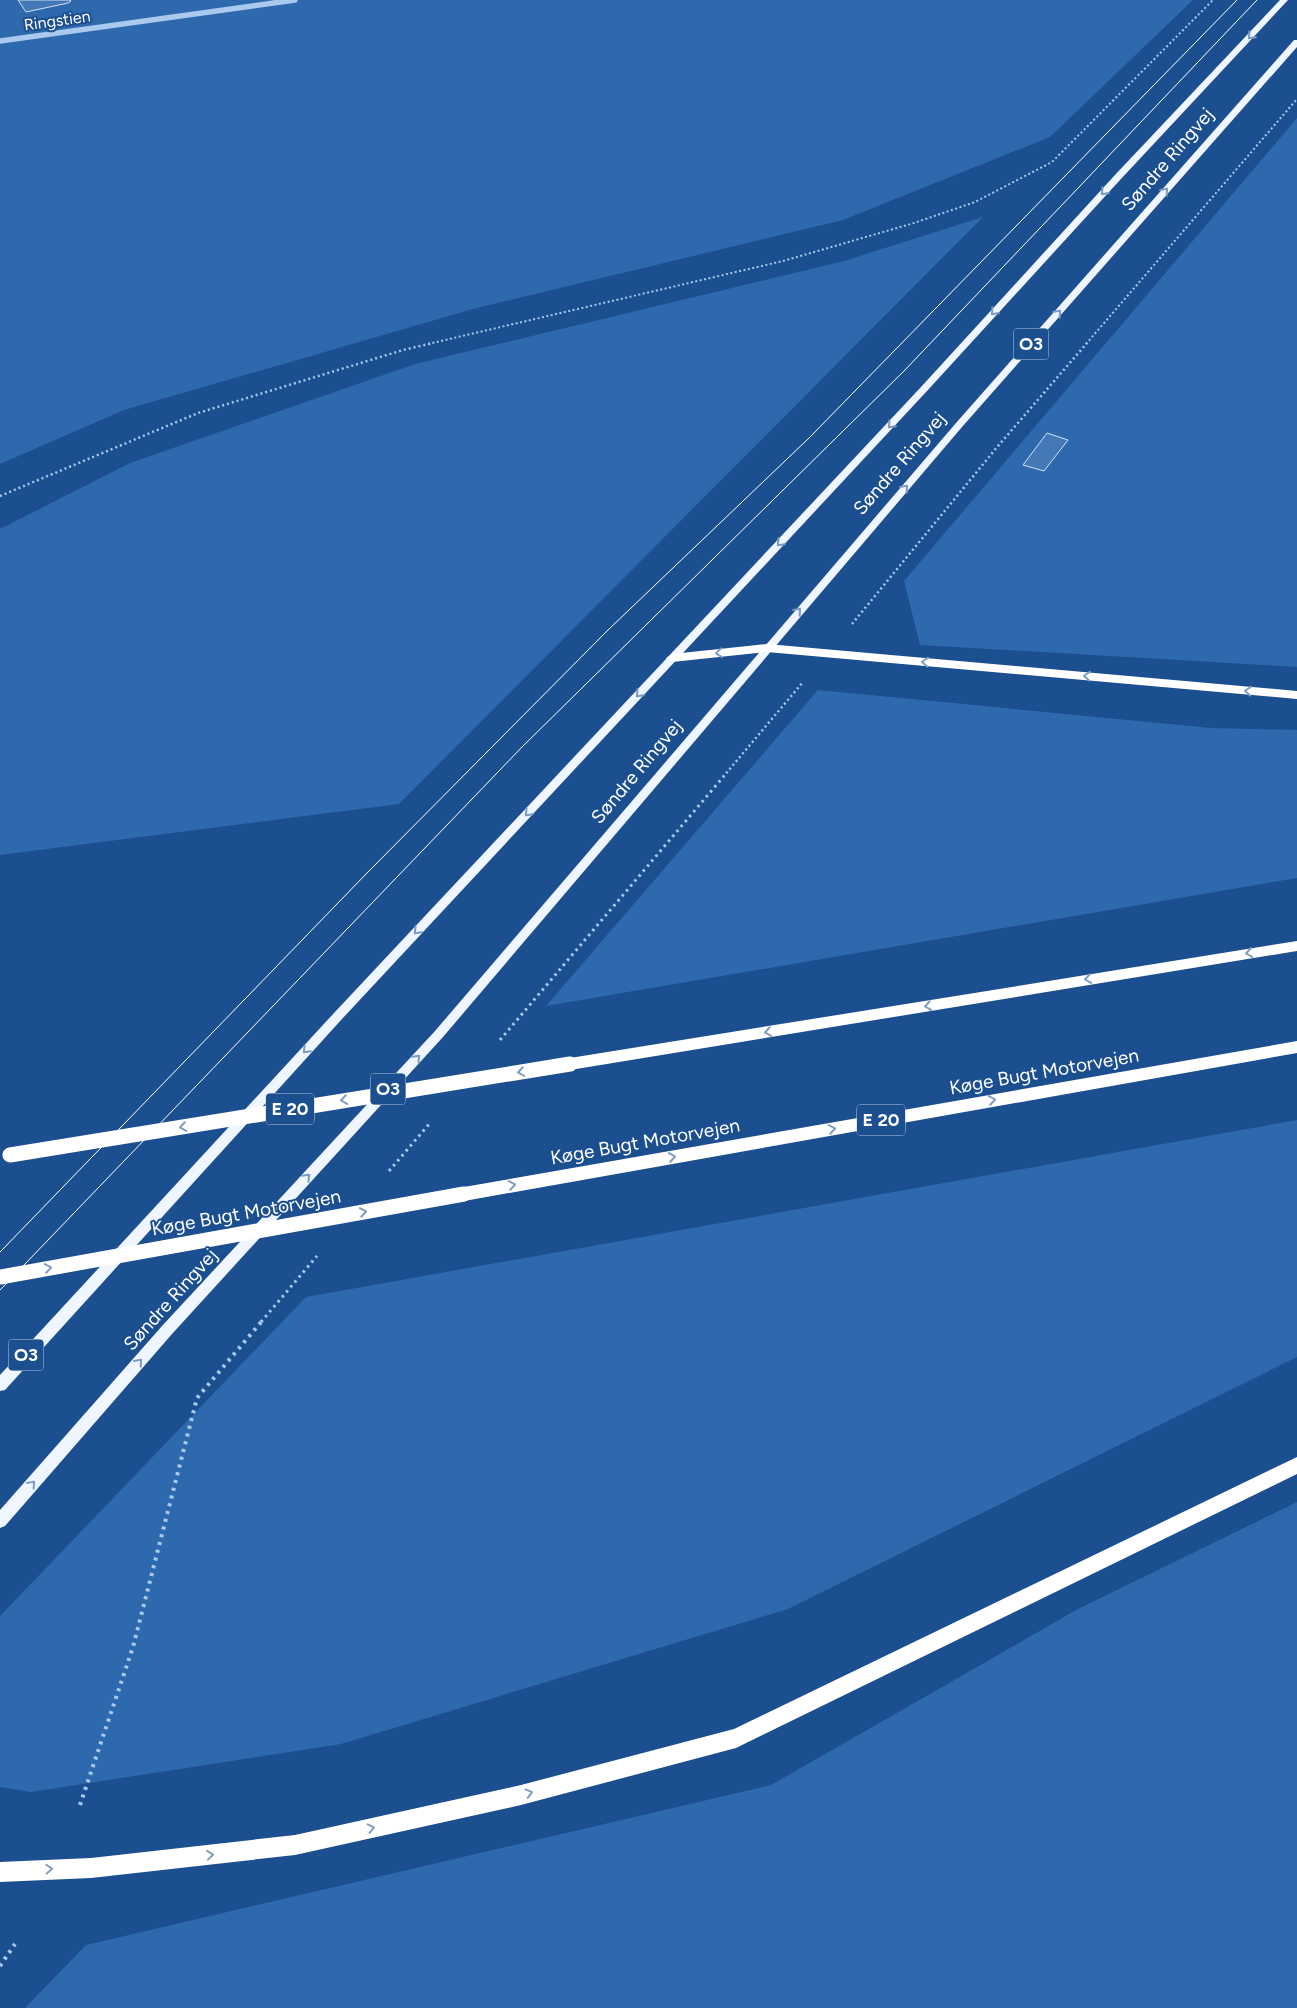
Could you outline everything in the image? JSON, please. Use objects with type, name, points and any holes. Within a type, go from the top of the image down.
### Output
[{"type":"highway","points":[[672,658],[766,648],[1297,695]]},
{"type":"highway","name":"E 20","points":[[5,1156],[1297,946]]},
{"type":"highway","name":"Køge Bugt Motorvejen","points":[[0,1277],[1297,1047]]},
{"type":"highway","points":[[0,1872],[91,1868],[295,1845],[521,1795],[736,1738],[1297,1465]]},
{"type":"main road","name":"Søndre Ringvej","points":[[0,1385],[338,1016],[1284,0]]},
{"type":"main road","name":"Søndre Ringvej","points":[[0,1521],[167,1330],[439,1034],[952,432],[1297,42]]},
{"type":"street","name":"Ringstien","points":[[0,41],[234,6],[295,0]]},
{"type":"path","points":[[0,496],[198,412],[403,350],[783,261],[914,223],[975,202],[1052,162],[1213,0]]},
{"type":"path","points":[[500,1040],[828,653],[998,446],[1297,98]]},
{"type":"path","points":[[384,1177],[435,1116]]},
{"type":"path","points":[[80,1805],[133,1647],[197,1398],[319,1253]]},
{"type":"path","points":[[0,1966],[15,1944]]},
{"type":"shaded area","points":[[0,0],[1193,0],[1050,137],[843,220],[473,309],[124,410],[0,464]]},
{"type":"shaded area","points":[[1297,118],[1297,667],[920,645],[904,581]]},
{"type":"shaded area","points":[[983,217],[399,804],[0,855],[0,529],[130,463],[415,364],[844,261]]},
{"type":"shaded area","points":[[818,690],[1211,728],[1297,730],[1297,878],[546,1006]]},
{"type":"shaded area","points":[[1297,1120],[1297,1357],[788,1609],[341,1744],[31,1792],[0,1787],[0,1616],[306,1297]]},
{"type":"shaded area","points":[[1297,1502],[1297,2008],[25,2008],[86,1945],[771,1785],[1078,1609]]},
{"type":"building","points":[[18,0],[70,0],[71,1],[26,12]]},
{"type":"building","points":[[1047,433],[1068,440],[1044,471],[1023,465]]},
{"type":"tram line","points":[[0,1252],[367,873],[608,630],[809,438],[1237,0]]},
{"type":"tram line","points":[[0,1290],[522,747],[904,371],[1257,0]]}]
